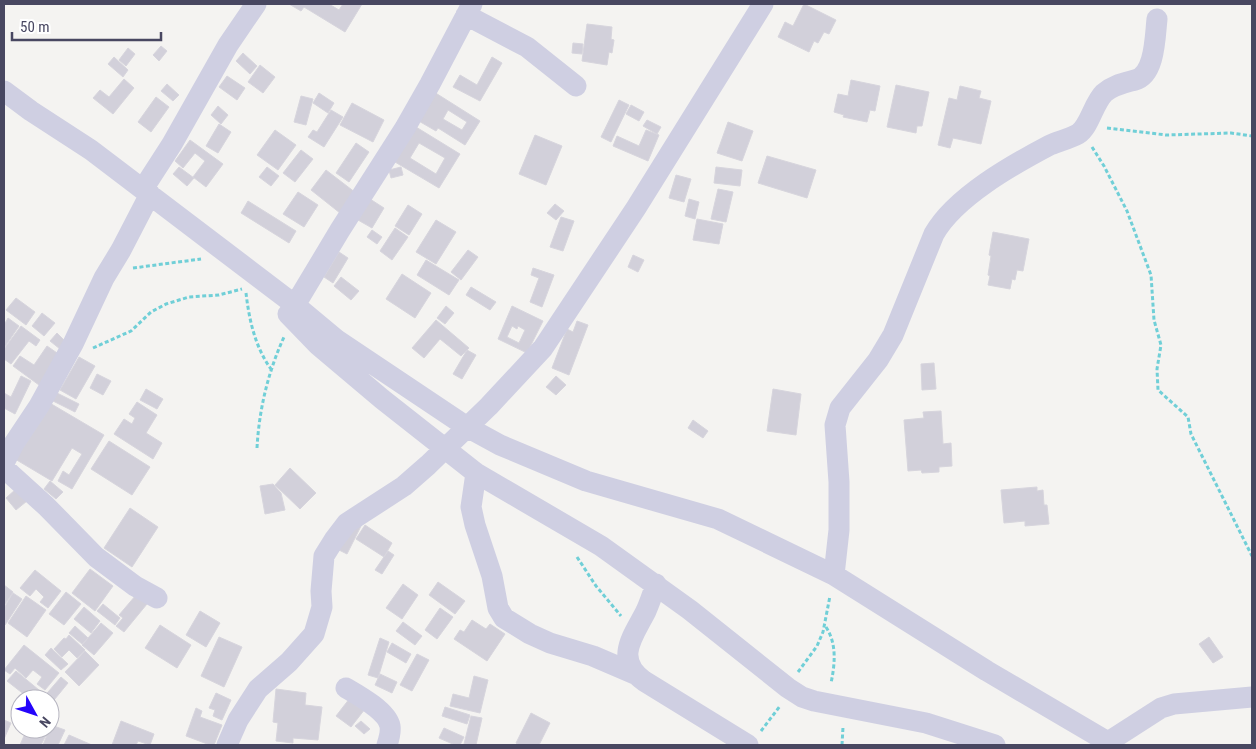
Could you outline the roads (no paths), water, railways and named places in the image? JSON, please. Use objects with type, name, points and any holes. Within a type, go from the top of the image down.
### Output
[{"type":"street","points":[[4,462],[39,406],[73,344],[109,270],[121,250],[146,192],[172,144],[228,45],[256,4]]},
{"type":"street","points":[[227,745],[238,720],[258,689],[289,662],[314,634],[322,607],[321,591],[324,556],[334,540],[347,523],[404,486],[446,449],[502,393],[542,348],[636,208],[763,4]]},
{"type":"street","points":[[294,312],[340,230],[405,128],[469,9],[527,47],[576,86]]},
{"type":"street","points":[[834,575],[839,530],[840,482],[835,425],[840,408],[878,360],[893,335],[934,234],[941,222],[958,204],[998,176],[1052,144],[1081,130],[1095,105],[1105,92],[1112,87],[1137,80],[1146,74],[1150,66],[1157,20]]},
{"type":"street","points":[[4,90],[30,111],[91,150],[250,270],[294,312],[332,357],[476,473],[601,546],[656,584],[788,688],[809,700],[926,722],[995,745]]},
{"type":"street","points":[[294,312],[467,427],[500,446],[586,481],[718,519],[834,575],[987,671],[1110,744],[1161,708],[1200,700],[1232,700],[1252,697]]},
{"type":"street","points":[[4,468],[46,506],[96,557],[135,586],[157,598]]},
{"type":"street","points":[[476,473],[472,507],[475,525],[492,576],[498,608],[504,618],[543,640],[593,656],[635,674],[705,720],[751,742]]},
{"type":"street","points":[[635,674],[629,662],[630,642],[647,609],[656,584]]},
{"type":"street","points":[[346,688],[382,713],[388,721],[390,729],[387,745]]}]
